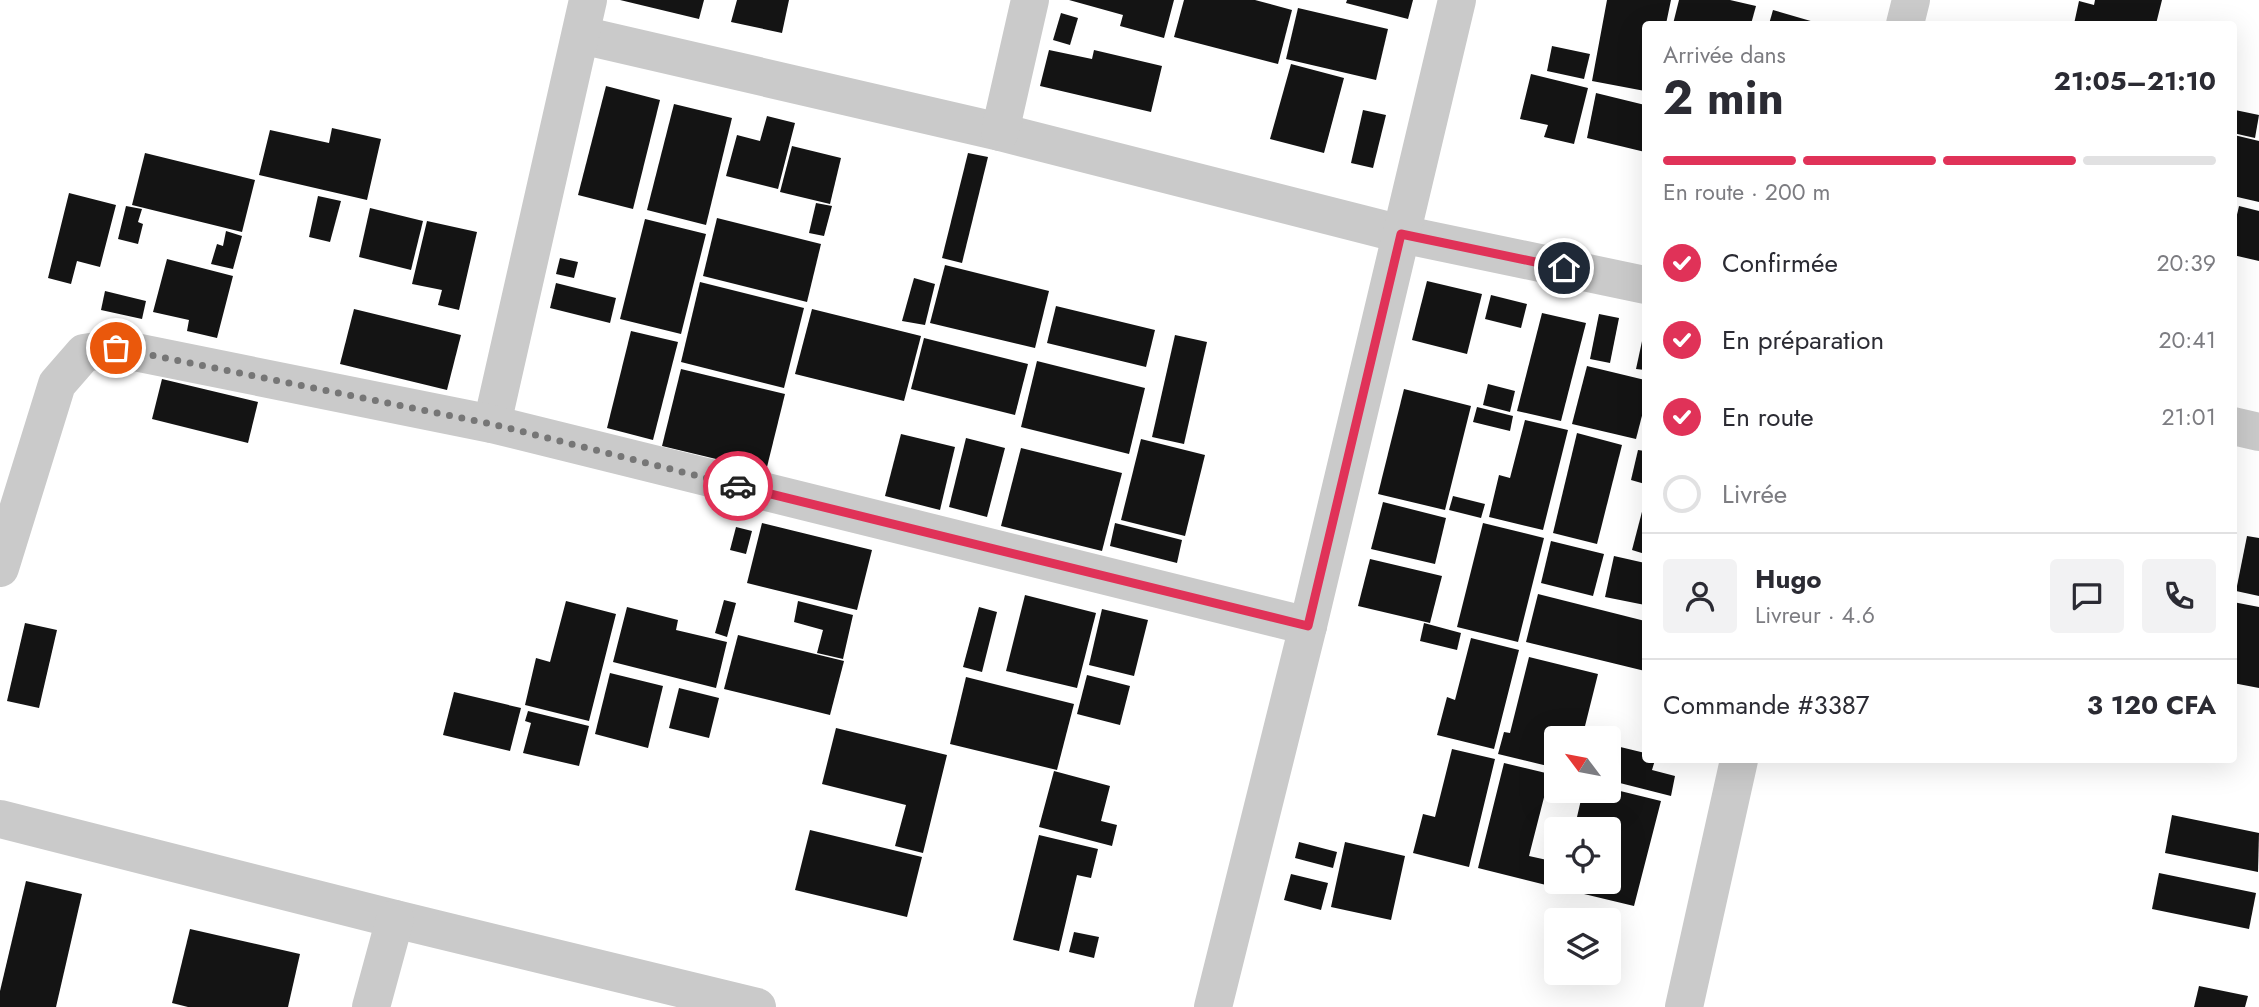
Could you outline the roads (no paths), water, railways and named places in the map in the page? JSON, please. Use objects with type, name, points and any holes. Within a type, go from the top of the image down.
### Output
[{"type":"street","points":[[1000,132],[1030,0]]},
{"type":"street","points":[[1213,1007],[1308,626],[1457,0]]},
{"type":"street","points":[[1906,21],[1911,0]]},
{"type":"street","points":[[492,424],[585,17],[1000,132],[1401,234],[1642,284]]},
{"type":"street","points":[[0,568],[57,384],[84,353],[116,348],[492,424],[1308,626]]},
{"type":"street","points":[[2237,427],[2259,432]]},
{"type":"street","points":[[1684,1007],[1738,763]]},
{"type":"street","points":[[0,819],[757,1007]]},
{"type":"street","points":[[371,1007],[395,919]]}]
